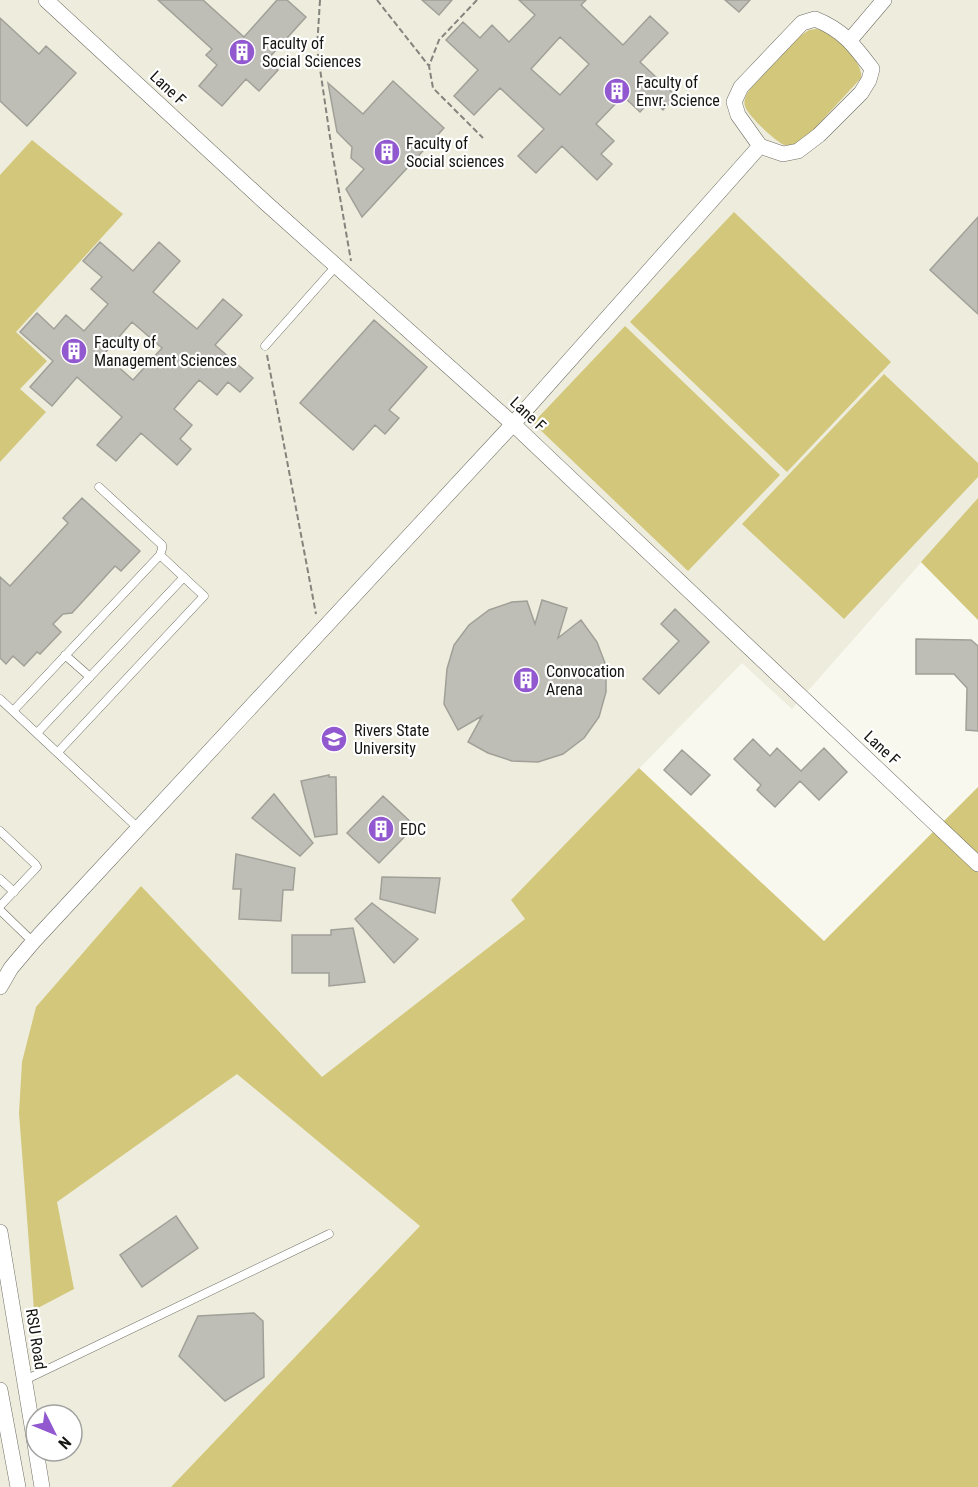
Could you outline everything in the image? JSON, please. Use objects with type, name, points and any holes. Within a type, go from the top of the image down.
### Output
[{"type":"street","name":"Lane F","points":[[46,0],[336,266],[513,424],[978,864]]},
{"type":"street","points":[[850,40],[885,0]]},
{"type":"street","points":[[815,19],[830,24],[850,40],[872,69],[869,80],[861,93],[819,135],[798,151],[783,154],[760,146],[738,116],[734,102],[741,87],[802,24],[815,19]]},
{"type":"street","points":[[0,987],[5,970],[513,424],[760,146]]},
{"type":"street","name":"RSU Road","points":[[0,1232],[28,1403]]},
{"type":"street","points":[[0,1390],[18,1487]]},
{"type":"street","name":"RSU Road","points":[[38,1463],[42,1487]]},
{"type":"lane","points":[[265,346],[336,266]]},
{"type":"lane","points":[[13,711],[160,555],[162,545],[99,487]]},
{"type":"lane","points":[[58,752],[204,596],[160,555]]},
{"type":"lane","points":[[38,733],[184,577]]},
{"type":"lane","points":[[65,655],[90,677]]},
{"type":"lane","points":[[0,699],[138,828]]},
{"type":"lane","points":[[0,831],[37,867],[0,906]]},
{"type":"lane","points":[[0,879],[14,892]]},
{"type":"lane","points":[[0,910],[33,942]]},
{"type":"lane","points":[[24,1380],[329,1234]]},
{"type":"path","points":[[320,0],[317,48],[351,261]]},
{"type":"path","points":[[377,0],[429,66],[433,88],[483,138]]},
{"type":"path","points":[[429,66],[439,40],[477,0]]},
{"type":"path","points":[[265,346],[320,633]]},
{"type":"shaded area","name":"Rivers State University","points":[[0,0],[978,0],[978,498],[792,709],[742,663],[512,899],[525,919],[282,1109],[420,1226],[171,1487],[0,1487]]},
{"type":"shaded area","points":[[816,29],[830,35],[846,48],[858,64],[861,78],[803,141],[785,145],[756,122],[745,106],[745,99],[750,89],[800,36],[809,30]]},
{"type":"shaded area","points":[[32,140],[123,214],[16,332],[47,361],[20,389],[46,412],[0,462],[0,175]]},
{"type":"shaded area","points":[[734,212],[891,362],[787,472],[630,322]]},
{"type":"shaded area","points":[[625,326],[780,475],[688,571],[533,423]]},
{"type":"shaded area","points":[[884,374],[978,463],[978,477],[844,619],[742,524]]},
{"type":"shaded area","points":[[978,498],[978,620],[921,562]]},
{"type":"shaded area","points":[[639,768],[824,941],[978,787],[978,1487],[171,1487],[420,1226],[237,1074],[57,1202],[74,1289],[34,1310],[19,1113],[22,1062],[36,1007],[141,886],[322,1077],[525,919],[511,900]]},
{"type":"building","name":"Faculty of Social Sciences","points":[[158,0],[203,0],[244,37],[277,0],[287,0],[306,17],[267,60],[278,70],[259,91],[246,79],[222,106],[199,86],[217,65],[206,55],[212,49]]},
{"type":"building","points":[[422,0],[452,0],[439,15]]},
{"type":"building","name":"Faculty of Envr. Science","points":[[519,0],[586,0],[581,5],[623,45],[650,16],[668,33],[640,62],[676,96],[663,110],[652,99],[640,112],[623,96],[596,124],[614,141],[601,154],[612,164],[597,180],[562,146],[536,173],[518,156],[544,129],[500,88],[474,115],[454,96],[478,70],[446,40],[463,22],[480,38],[492,25],[509,42],[535,15]],"holes":[[[560,37],[589,64],[560,95],[531,69]]]},
{"type":"building","points":[[725,0],[750,0],[739,12]]},
{"type":"building","points":[[0,18],[39,54],[46,46],[76,73],[27,126],[0,101]]},
{"type":"building","name":"Faculty of Social sciences","points":[[393,81],[444,128],[362,217],[346,189],[364,169],[351,158],[352,147],[337,132],[328,83],[363,114]]},
{"type":"building","points":[[978,217],[978,314],[930,270]]},
{"type":"building","name":"Faculty of Management Sciences","points":[[100,242],[133,271],[159,242],[180,261],[153,292],[197,329],[223,299],[242,315],[215,345],[253,378],[240,392],[228,382],[217,395],[199,380],[174,409],[192,425],[180,439],[191,449],[177,465],[141,433],[116,461],[97,445],[122,417],[77,377],[52,406],[30,387],[53,361],[20,332],[37,313],[54,329],[66,315],[84,331],[108,304],[91,289],[102,277],[83,261]],"holes":[[[132,322],[162,348],[133,380],[104,354]]]},
{"type":"building","points":[[374,320],[427,367],[389,410],[399,418],[385,434],[375,425],[353,450],[300,403]]},
{"type":"building","points":[[82,498],[140,551],[121,571],[115,566],[72,613],[63,614],[53,624],[61,632],[40,654],[37,652],[24,666],[13,656],[6,664],[0,658],[0,577],[10,586],[68,523],[63,518]]},
{"type":"building","name":"Convocation Arena","points":[[542,600],[567,608],[558,638],[581,620],[597,642],[606,666],[606,692],[599,717],[584,738],[563,754],[538,762],[512,761],[488,753],[468,742],[482,716],[458,730],[444,704],[447,669],[454,645],[469,625],[489,610],[512,602],[527,601],[535,624]]},
{"type":"building","points":[[675,609],[709,642],[659,694],[643,679],[679,641],[661,624]]},
{"type":"building","points":[[916,639],[971,640],[978,646],[978,731],[966,730],[967,688],[954,674],[916,674]]},
{"type":"building","points":[[753,739],[770,756],[777,748],[801,771],[824,748],[847,772],[819,800],[800,781],[775,807],[757,790],[761,785],[734,759]]},
{"type":"building","points":[[682,750],[710,775],[691,795],[664,770]]},
{"type":"building","points":[[329,775],[329,777],[336,777],[337,834],[315,837],[301,781]]},
{"type":"building","points":[[274,794],[313,843],[300,856],[252,818]]},
{"type":"building","name":"EDC","points":[[383,796],[415,826],[379,863],[347,833]]},
{"type":"building","points":[[236,854],[295,868],[293,890],[283,890],[281,921],[239,919],[241,889],[233,889]]},
{"type":"building","name":"EDC","points":[[382,877],[440,878],[435,913],[380,899]]},
{"type":"building","points":[[372,903],[418,939],[394,963],[355,919]]},
{"type":"building","points":[[353,928],[365,982],[329,986],[329,973],[292,973],[292,935],[331,935],[331,930]]},
{"type":"building","points":[[176,1216],[198,1248],[142,1287],[120,1255]]},
{"type":"building","points":[[254,1313],[263,1321],[264,1377],[225,1401],[179,1356],[198,1316]]},
{"type":"place","name":"Faculty of Social Sciences","points":[[242,52]]},
{"type":"place","name":"Faculty of Envr. Science","points":[[617,91]]},
{"type":"place","name":"Faculty of Social sciences","points":[[387,152]]},
{"type":"place","name":"Faculty of Management Sciences","points":[[74,351]]},
{"type":"place","name":"Convocation Arena","points":[[526,680]]},
{"type":"place","name":"Rivers State University","points":[[334,739]]},
{"type":"place","name":"EDC","points":[[381,829]]}]
